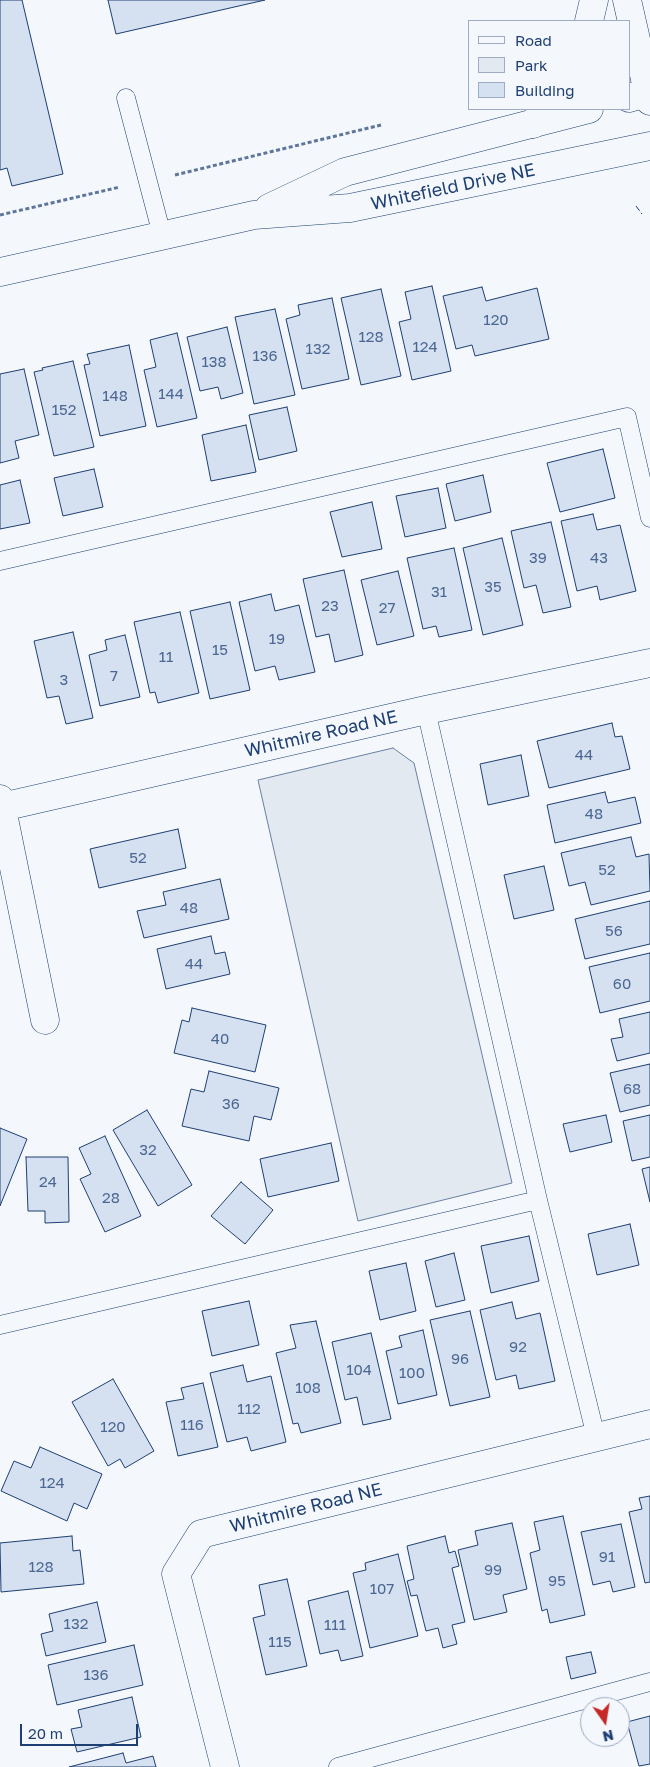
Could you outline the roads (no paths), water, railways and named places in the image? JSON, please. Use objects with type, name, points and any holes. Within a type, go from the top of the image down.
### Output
[{"type":"street","points":[[589,20],[594,0]]},
{"type":"street","points":[[627,0],[644,96]]},
{"type":"street","name":"Whitefield Drive NE","points":[[254,215],[345,172],[538,116],[582,110]]},
{"type":"street","name":"Whitefield Drive NE","points":[[0,272],[254,215],[350,208],[650,146]]},
{"type":"street","name":"Whitmire Road NE","points":[[1,803],[650,663]]},
{"type":"street","points":[[1,803],[45,1020]]},
{"type":"street","name":"Whitmire Road NE","points":[[225,1767],[176,1574],[201,1534],[650,1424]]},
{"type":"lane","points":[[126,98],[162,235]]},
{"type":"lane","points":[[0,561],[627,418],[650,518]]},
{"type":"lane","points":[[426,710],[538,1200],[596,1437]]},
{"type":"lane","points":[[0,1325],[538,1200]]},
{"type":"lane","points":[[338,1767],[650,1682]]}]
